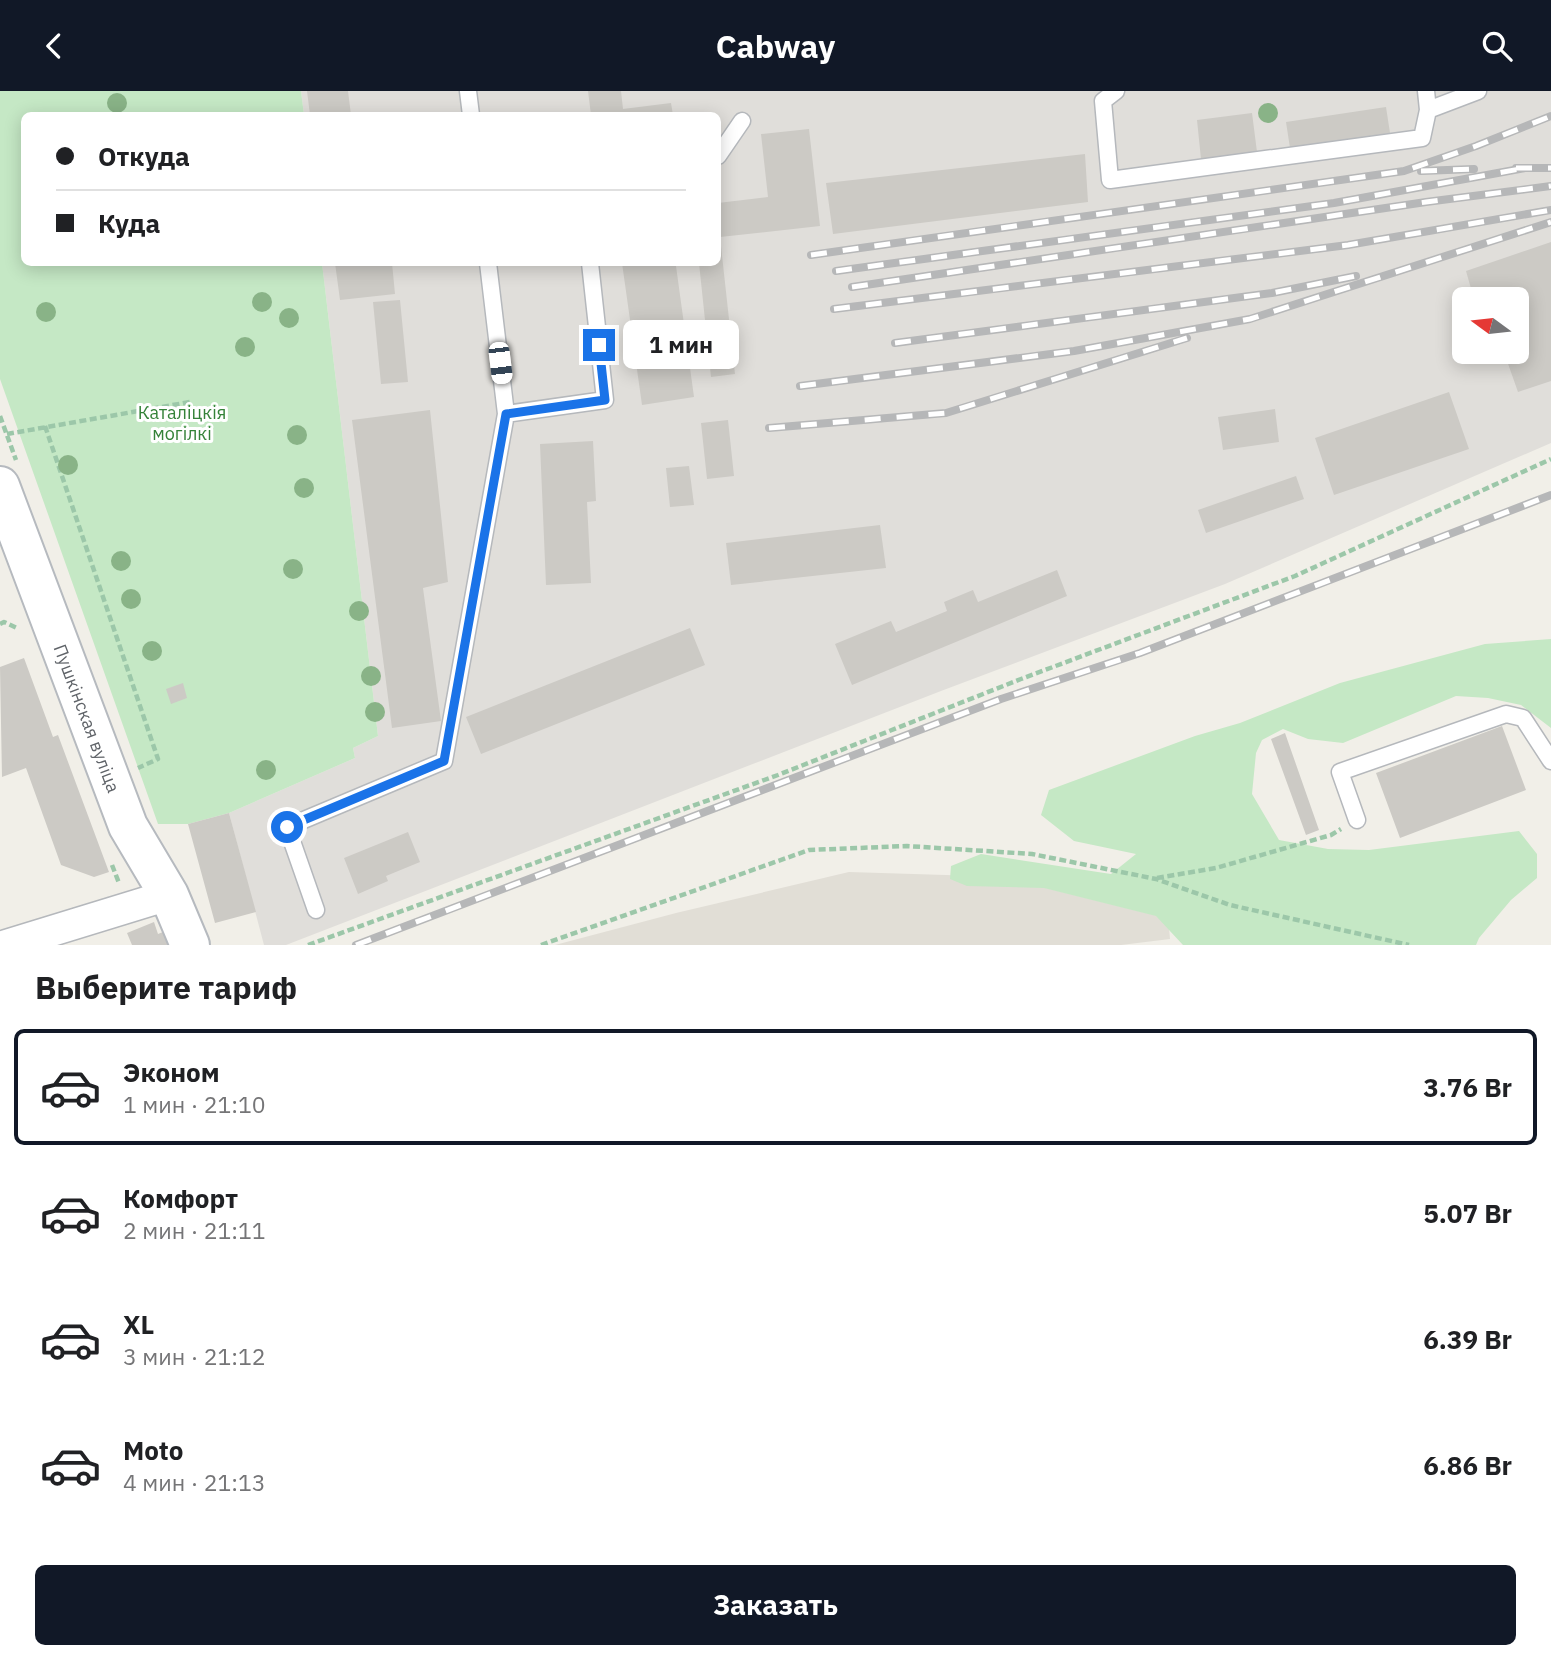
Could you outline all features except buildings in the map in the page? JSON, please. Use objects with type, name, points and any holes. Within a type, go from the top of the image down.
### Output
[{"type":"main road","name":"Пушкінская вуліца","points":[[0,486],[128,826],[169,895],[190,945]]},
{"type":"street","points":[[6,945],[169,895]]},
{"type":"lane","points":[[468,91],[471,112]]},
{"type":"lane","points":[[1116,91],[1103,101],[1110,180],[1422,138],[1428,110],[1426,91]]},
{"type":"lane","points":[[1428,110],[1478,91]]},
{"type":"lane","points":[[721,152],[742,121]]},
{"type":"lane","points":[[316,910],[287,827],[444,761],[506,414],[488,266]]},
{"type":"lane","points":[[506,414],[605,400],[590,266]]},
{"type":"lane","points":[[1357,820],[1340,772],[1506,714],[1523,718],[1551,761]]},
{"type":"path","points":[[7,434],[190,403]]},
{"type":"path","points":[[45,426],[158,759],[133,770]]},
{"type":"path","points":[[308,945],[778,775],[1021,679],[1295,576],[1551,459]]},
{"type":"path","points":[[1,622],[26,632]]},
{"type":"path","points":[[1156,879],[1216,868],[1331,835],[1357,820]]},
{"type":"path","points":[[541,945],[809,851],[907,846],[1032,854],[1156,879],[1230,905],[1409,945]]},
{"type":"shaded area","points":[[301,91],[1551,91],[1551,443],[1225,584],[286,945],[264,945],[229,813],[355,758],[353,748],[378,736],[322,266],[721,266],[721,112],[304,112]]},
{"type":"shaded area","points":[[849,872],[1041,878],[1167,906],[1170,939],[1121,945],[555,945]]},
{"type":"green space","name":"Каталіцкія могілкі","points":[[0,91],[301,91],[304,112],[21,112],[21,266],[322,266],[378,736],[353,748],[355,758],[229,813],[188,824],[158,824],[0,379]]},
{"type":"green space","points":[[1551,639],[1551,728],[1521,705],[1488,698],[1456,696],[1343,743],[1308,739],[1283,729],[1262,740],[1256,753],[1252,794],[1279,840],[1328,849],[1369,850],[1519,831],[1537,854],[1537,878],[1511,900],[1476,945],[1183,945],[1156,916],[1044,888],[967,886],[950,879],[951,866],[981,854],[1111,874],[1136,854],[1074,841],[1041,815],[1049,790],[1195,736],[1240,723],[1340,683],[1485,644]]},
{"type":"railway","points":[[811,255],[1404,171],[1551,116]]},
{"type":"railway","points":[[1516,168],[1551,168]]},
{"type":"railway","points":[[836,271],[1334,203],[1525,168]]},
{"type":"railway","points":[[1421,171],[1474,169]]},
{"type":"railway","points":[[852,287],[1551,186]]},
{"type":"railway","points":[[834,309],[1348,245],[1551,210]]},
{"type":"railway","points":[[800,386],[1074,351],[1250,319],[1551,222]]},
{"type":"railway","points":[[895,343],[1272,293],[1356,276]]},
{"type":"railway","points":[[769,428],[946,413],[1187,338]]},
{"type":"railway","points":[[356,945],[1001,699],[1140,653],[1551,495]]},
{"type":"route","points":[[287,827],[444,761],[506,414],[605,400],[599,345]]}]
